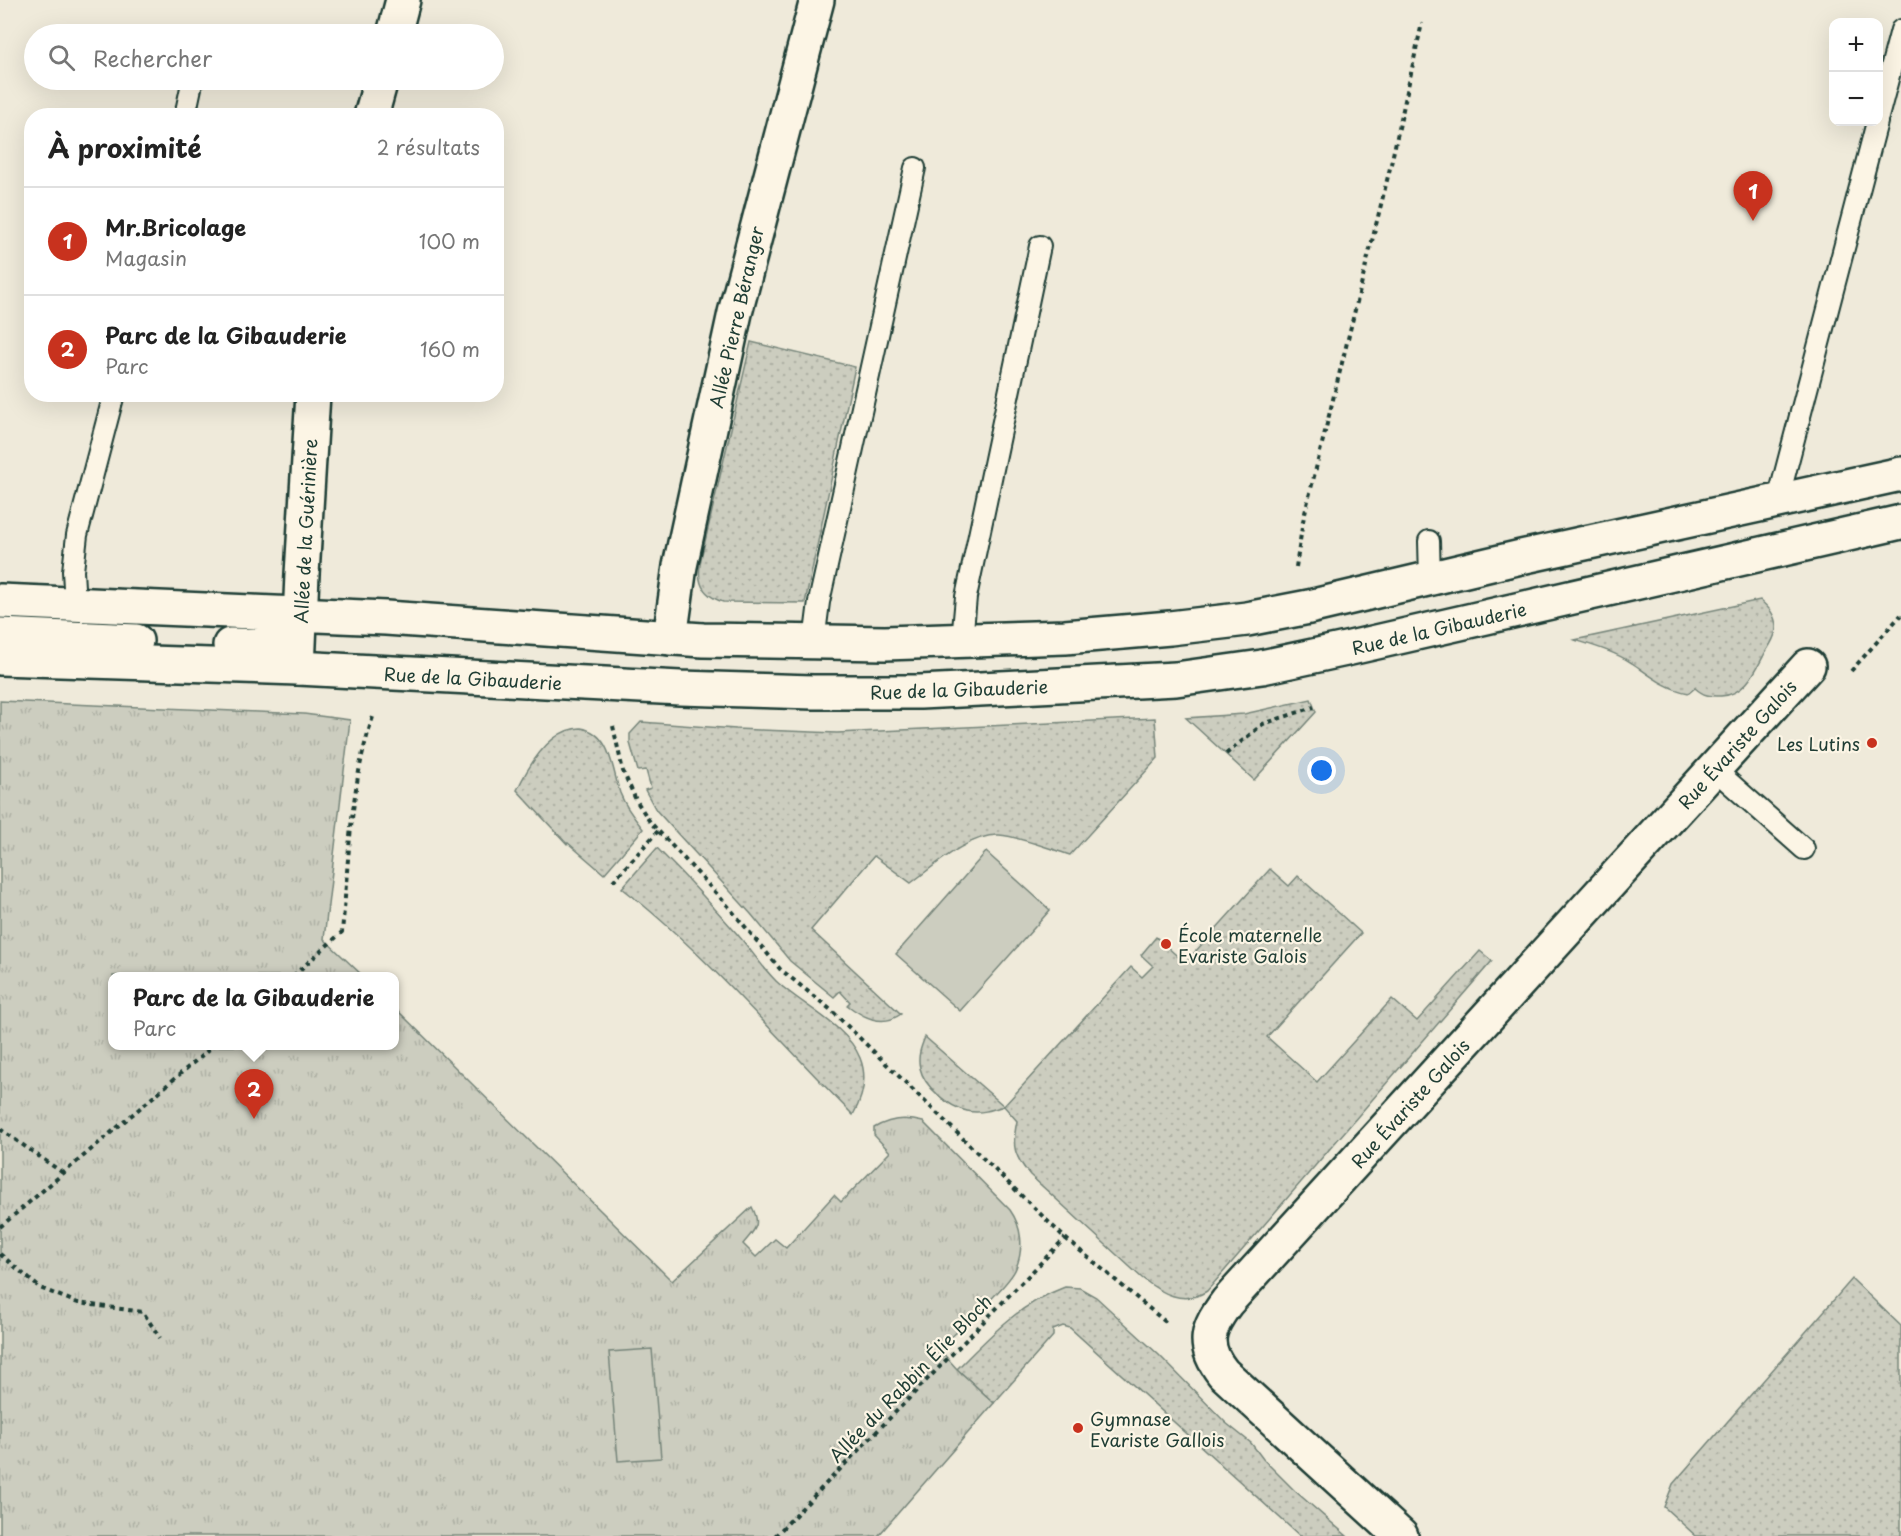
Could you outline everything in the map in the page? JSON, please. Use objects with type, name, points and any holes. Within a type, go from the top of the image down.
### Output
[{"type":"street","points":[[397,24],[403,0]]},
{"type":"street","name":"Allée Pierre Béranger","points":[[670,638],[680,566],[735,313],[817,0]]},
{"type":"street","points":[[374,108],[378,90]]},
{"type":"street","name":"Allée de la Guérinière","points":[[298,668],[313,402]]},
{"type":"street","points":[[0,601],[300,615],[670,638],[885,644],[1065,637],[1247,619],[1901,474]]},
{"type":"street","name":"Rue de la Gibauderie","points":[[0,658],[298,668],[610,685],[813,692],[920,692],[1176,679],[1262,667],[1346,649],[1901,522]]},
{"type":"street","points":[[0,635],[198,645],[278,644],[296,626],[300,615]]},
{"type":"street","name":"Rue Évariste Galois","points":[[1209,1335],[1210,1327],[1227,1302],[1808,666]]},
{"type":"street","points":[[1209,1335],[1209,1349],[1215,1362],[1236,1387],[1401,1536]]},
{"type":"lane","points":[[1883,98],[1901,30]]},
{"type":"lane","points":[[187,108],[191,90]]},
{"type":"lane","points":[[1778,500],[1876,126]]},
{"type":"lane","points":[[814,642],[819,602],[915,168]]},
{"type":"lane","points":[[962,641],[966,597],[1040,246]]},
{"type":"lane","points":[[75,604],[73,571],[77,535],[112,402]]},
{"type":"lane","points":[[1429,541],[1430,579]]},
{"type":"lane","points":[[1714,769],[1804,849]]},
{"type":"path","points":[[1294,609],[1296,562],[1303,521],[1391,164],[1422,23]]},
{"type":"path","points":[[1808,666],[1843,679],[1901,615]]},
{"type":"path","points":[[297,972],[342,932],[353,808],[366,736],[377,705],[383,672]]},
{"type":"path","points":[[610,685],[614,736],[623,771],[636,800],[658,831],[728,906],[780,969],[831,1010],[1065,1238],[1160,1318],[1189,1333],[1209,1335]]},
{"type":"path","points":[[1226,754],[1263,724],[1314,707]]},
{"type":"path","points":[[613,881],[658,831]]},
{"type":"path","points":[[0,1227],[208,1050]]},
{"type":"path","points":[[0,1129],[63,1173]]},
{"type":"path","name":"Allée du Rabbin Élie Bloch","points":[[775,1536],[1065,1238]]},
{"type":"path","points":[[0,1254],[40,1288],[78,1303],[143,1312],[160,1338]]},
{"type":"green space","points":[[751,342],[855,367],[805,603],[723,602],[712,597],[701,584],[701,557]]},
{"type":"green space","points":[[1760,600],[1773,615],[1775,634],[1748,681],[1737,692],[1729,695],[1710,696],[1695,688],[1689,693],[1673,688],[1619,656],[1575,640]]},
{"type":"green space","points":[[1311,699],[1316,712],[1254,780],[1186,718],[1244,714]]},
{"type":"green space","points":[[0,701],[304,714],[350,720],[324,939],[359,972],[108,972],[108,1050],[399,1050],[399,1012],[672,1281],[752,1207],[756,1223],[743,1244],[756,1257],[775,1239],[786,1248],[834,1195],[841,1202],[890,1152],[874,1135],[874,1128],[898,1119],[923,1122],[1010,1210],[1017,1223],[1021,1245],[1016,1268],[993,1297],[939,1349],[994,1403],[878,1536],[0,1536]]},
{"type":"green space","points":[[1155,718],[1158,758],[1070,855],[1015,838],[999,835],[988,836],[952,852],[911,883],[874,856],[811,930],[901,1014],[887,1020],[866,1017],[847,1005],[850,1002],[840,991],[834,997],[790,961],[751,914],[656,810],[645,790],[651,788],[646,770],[638,771],[630,743],[630,734],[641,722],[837,733]]},
{"type":"green space","points":[[581,728],[591,731],[604,744],[609,753],[622,798],[643,829],[604,874],[567,844],[517,790],[535,759],[551,741],[560,734]]},
{"type":"green space","points":[[657,848],[738,935],[776,981],[834,1025],[854,1046],[860,1058],[864,1080],[862,1094],[853,1115],[712,969],[622,888]]},
{"type":"green space","points":[[986,852],[1050,910],[960,1011],[896,954]]},
{"type":"green space","points":[[1270,869],[1289,886],[1298,876],[1361,933],[1267,1037],[1317,1082],[1392,999],[1417,1021],[1480,951],[1492,961],[1207,1291],[1198,1295],[1173,1296],[1142,1278],[1030,1175],[1020,1162],[1015,1150],[1017,1121],[1004,1106],[1131,967],[1142,977],[1153,966],[1141,955],[1156,937],[1185,963]]},
{"type":"green space","points":[[925,1037],[1004,1106],[972,1112],[960,1109],[938,1095],[922,1075],[919,1064]]},
{"type":"green space","points":[[1852,1279],[1901,1326],[1901,1536],[1696,1536],[1664,1507],[1673,1484]]},
{"type":"green space","points":[[1065,1287],[1080,1288],[1096,1297],[1159,1355],[1226,1423],[1251,1443],[1263,1459],[1295,1491],[1347,1536],[1300,1536],[1070,1328],[1063,1326],[1053,1330],[1053,1336],[994,1403],[957,1369],[1020,1311]]},
{"type":"green space","points":[[652,1349],[661,1458],[618,1461],[609,1352]]},
{"type":"place","name":"Mr.Bricolage","points":[[1753,221]]},
{"type":"place","name":"Les Lutins","points":[[1872,743]]},
{"type":"place","name":"École maternelle Evariste Galois","points":[[1166,944]]},
{"type":"place","name":"Parc de la Gibauderie","points":[[254,1119]]},
{"type":"place","name":"Gymnase Evariste Gallois","points":[[1078,1428]]}]
